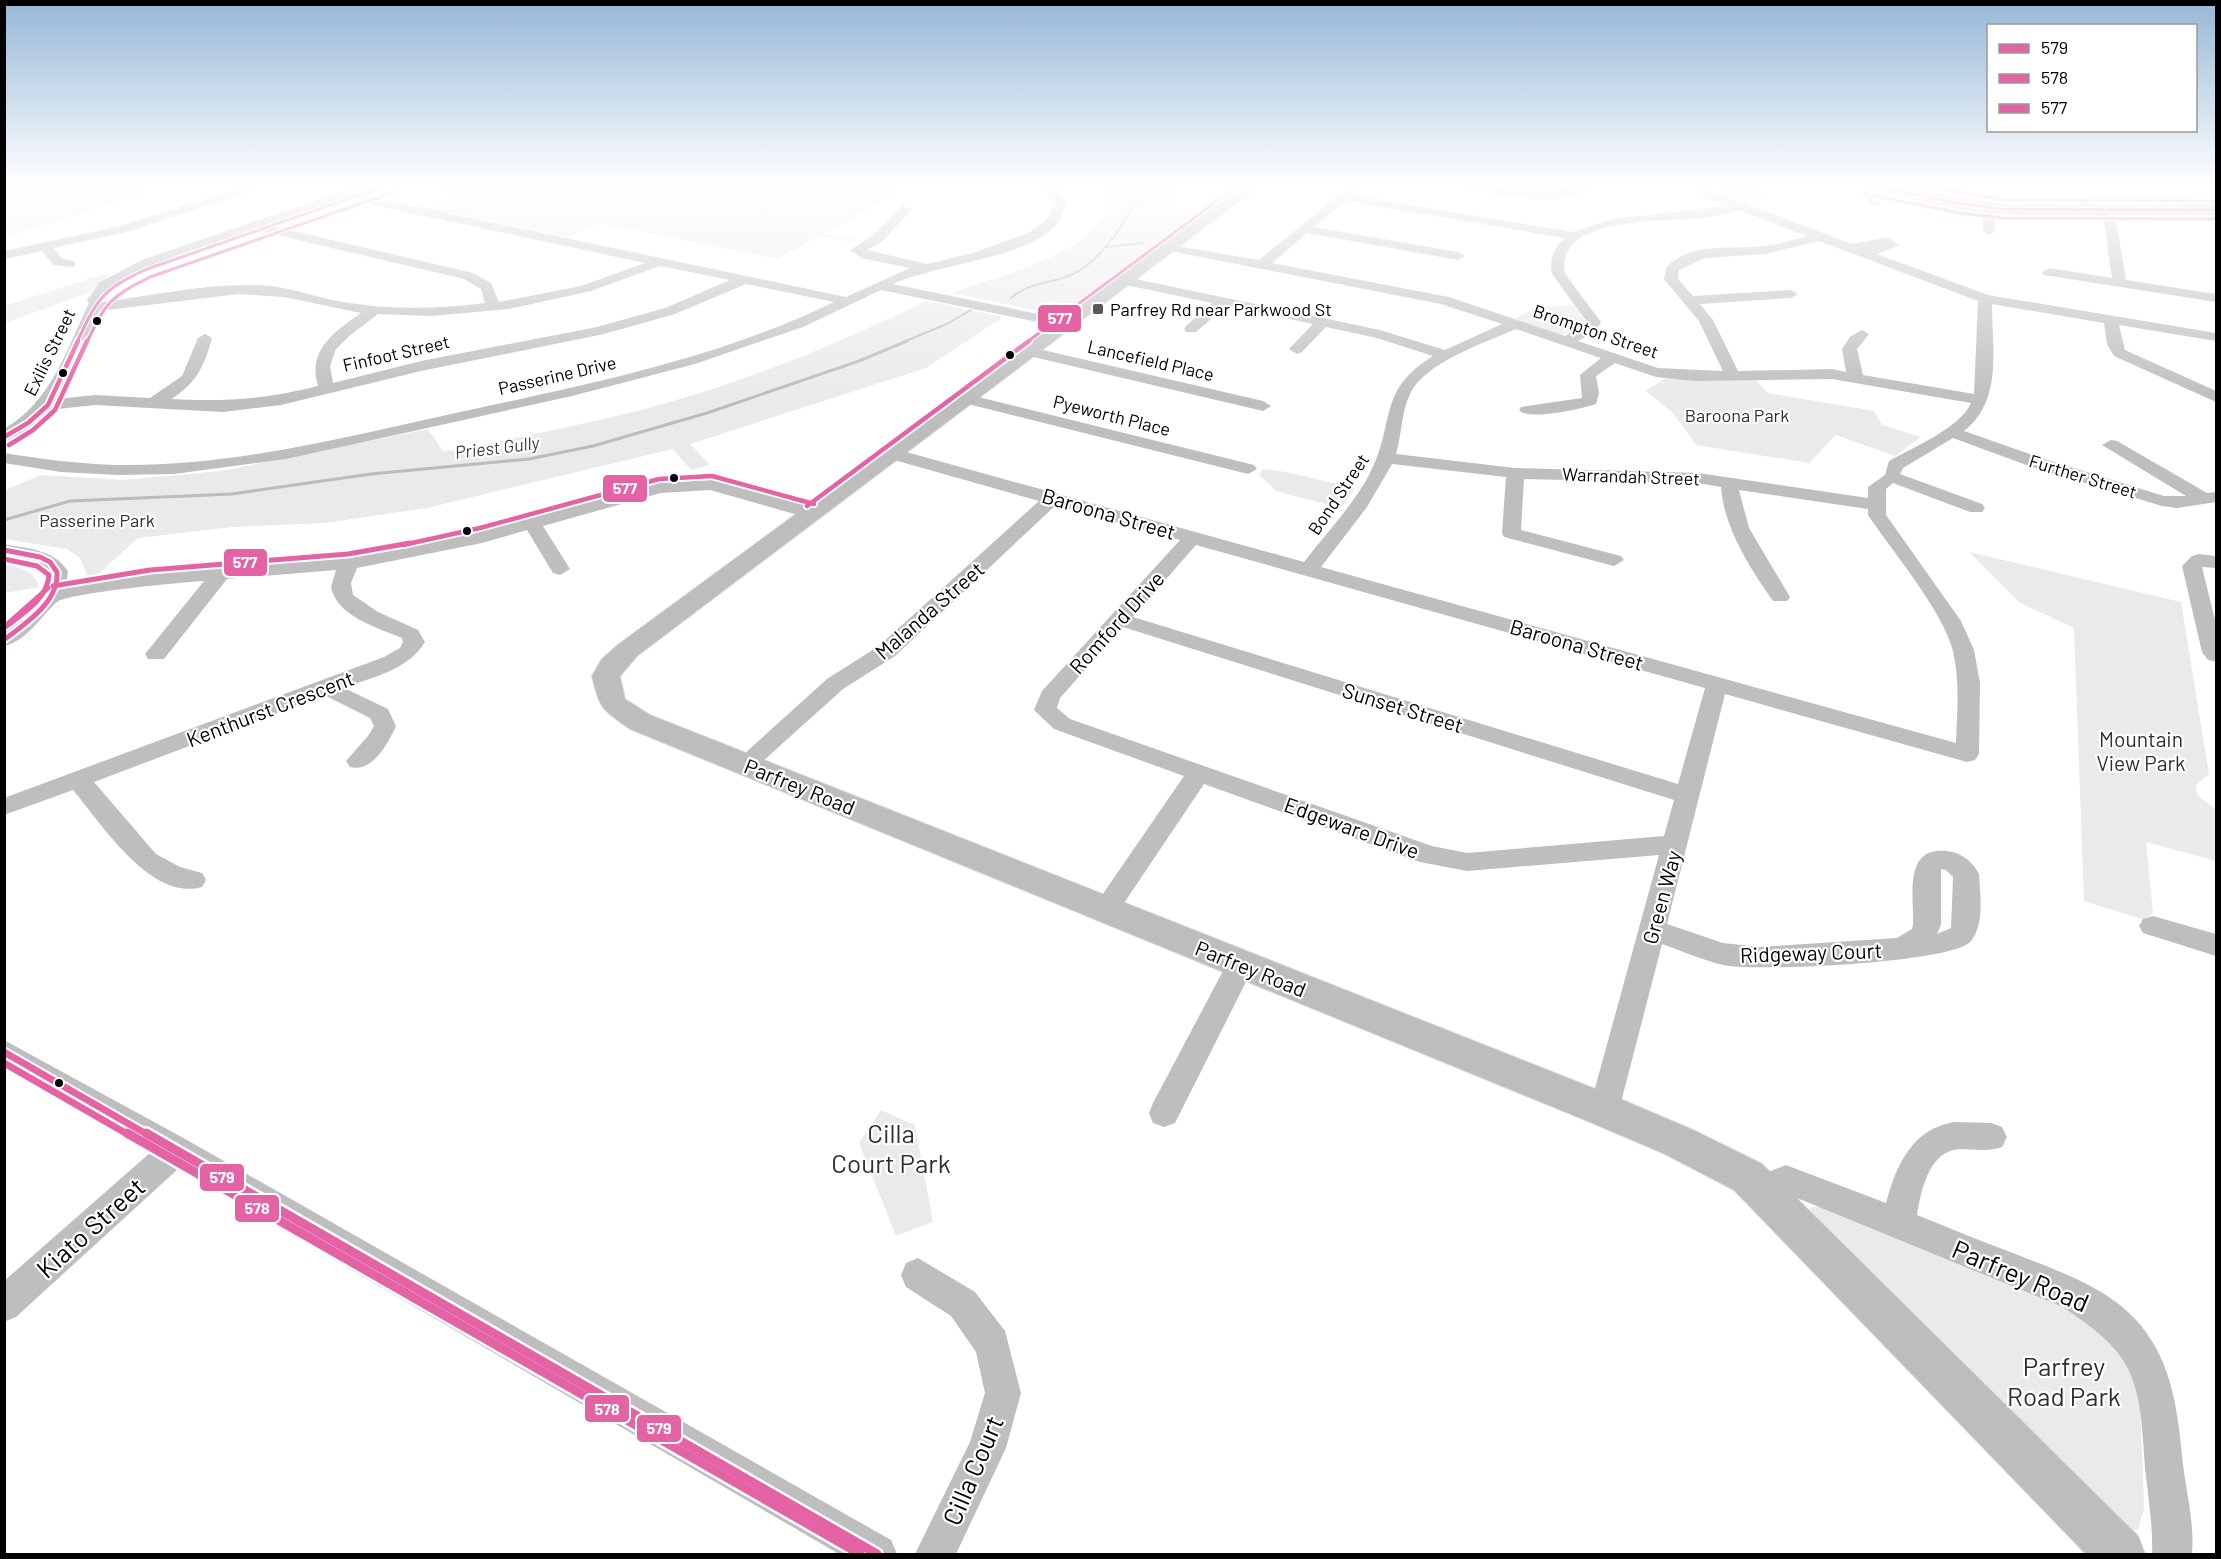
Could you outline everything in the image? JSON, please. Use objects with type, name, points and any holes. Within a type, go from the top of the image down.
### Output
[{"type":"main road","name":"Parfrey Road","points":[[1157,257],[628,650],[612,665],[606,676],[608,694],[612,703],[622,712],[640,722],[1107,908],[1604,1110],[1723,1162],[1748,1177],[2120,1554]]},
{"type":"street","points":[[54,257],[58,262],[70,264]]},
{"type":"street","name":"Exilis Street","points":[[4,437],[28,423],[48,405],[94,305],[119,282],[180,257]]},
{"type":"street","points":[[386,257],[468,276],[489,287],[492,294],[492,306]]},
{"type":"street","points":[[633,257],[848,301]]},
{"type":"street","points":[[874,257],[924,267]]},
{"type":"street","name":"Passerine Drive","points":[[4,458],[36,465],[83,470],[131,471],[179,469],[273,457],[648,373],[768,336],[924,267],[967,257]]},
{"type":"street","name":"Brompton Street","points":[[1223,257],[1444,300],[1656,372],[1694,376],[1799,372],[1856,377],[1980,400]]},
{"type":"street","points":[[1263,264],[1272,257]]},
{"type":"street","points":[[1560,257],[1557,267],[1561,280],[1591,312],[1594,322],[1591,328],[1565,342]]},
{"type":"street","points":[[1698,257],[1677,264],[1670,272],[1671,279],[1706,320],[1732,374]]},
{"type":"street","points":[[1875,257],[1985,299],[2217,337]]},
{"type":"street","points":[[2116,257],[2120,283]]},
{"type":"street","points":[[94,305],[218,292],[262,290],[324,304],[374,310],[431,311],[492,306],[574,291],[624,276],[658,262]]},
{"type":"street","points":[[2049,272],[2217,298]]},
{"type":"street","name":"Finfoot Street","points":[[48,405],[95,400],[223,407],[281,400],[642,320],[697,301],[743,280]]},
{"type":"street","points":[[1126,281],[1399,338],[1448,356]]},
{"type":"street","points":[[879,285],[1067,324]]},
{"type":"street","points":[[1689,301],[1791,294]]},
{"type":"street","points":[[1875,505],[1877,487],[1892,477],[1895,465],[1952,432],[1968,420],[1980,400],[1984,387],[1985,299]]},
{"type":"street","points":[[1191,329],[1222,302]]},
{"type":"street","points":[[327,389],[321,368],[327,352],[341,334],[374,310]]},
{"type":"street","points":[[2111,319],[2114,344],[2119,353],[2217,397]]},
{"type":"street","points":[[1297,349],[1323,322]]},
{"type":"street","name":"Bond Street","points":[[1309,569],[1370,487],[1386,458],[1400,397],[1418,375],[1448,356],[1515,324]]},
{"type":"street","points":[[1856,377],[1847,350],[1849,345],[1862,334]]},
{"type":"street","points":[[151,404],[187,381],[196,371],[205,338]]},
{"type":"street","name":"Lancefield Place","points":[[1030,352],[1263,406]]},
{"type":"street","points":[[1527,410],[1578,405],[1590,401],[1592,393],[1588,375],[1612,358]]},
{"type":"street","name":"Pyeworth Place","points":[[966,399],[1248,469]]},
{"type":"street","name":"Further Street","points":[[1952,432],[2015,456],[2162,501],[2177,503],[2210,498]]},
{"type":"street","points":[[2111,446],[2210,498]]},
{"type":"street","name":"Baroona Street","points":[[893,454],[1967,754],[1969,683],[1963,650],[1951,621],[1884,528],[1875,505]]},
{"type":"street","name":"Warrandah Street","points":[[1386,458],[1515,473],[1667,476],[1729,482],[1875,505]]},
{"type":"street","points":[[1515,473],[1511,533],[1614,560]]},
{"type":"street","points":[[1892,477],[1976,508]]},
{"type":"street","points":[[1729,482],[1733,511],[1739,526],[1780,597]]},
{"type":"street","points":[[54,595],[151,579],[349,563],[440,548],[646,490],[695,485],[731,489],[812,513]]},
{"type":"street","name":"Malanda Street","points":[[745,764],[835,684],[887,651],[1053,498]]},
{"type":"street","points":[[532,523],[560,569]]},
{"type":"street","name":"Romford Drive","points":[[1046,710],[1050,696],[1192,537]]},
{"type":"street","points":[[4,552],[32,555],[49,562],[59,571],[60,582],[54,595],[4,640]]},
{"type":"street","points":[[2208,561],[2192,566],[2213,652],[2217,655]]},
{"type":"street","name":"Kenthurst Crescent","points":[[4,807],[392,662],[408,652],[414,642],[411,634],[372,618],[347,600],[341,591],[340,582],[349,563]]},
{"type":"street","points":[[156,654],[221,573]]},
{"type":"street","name":"Sunset Street","points":[[1119,619],[1688,795]]},
{"type":"street","name":"Green Way","points":[[1604,1110],[1717,684]]},
{"type":"street","points":[[325,687],[380,714],[385,726],[378,740],[358,760]]},
{"type":"street","name":"Edgeware Drive","points":[[1046,710],[1062,724],[1429,855],[1467,862],[1675,844]]},
{"type":"street","points":[[1107,908],[1200,773]]},
{"type":"street","points":[[78,780],[147,861],[173,875],[193,880]]},
{"type":"street","points":[[2153,926],[2217,945]]},
{"type":"street","name":"Ridgeway Court","points":[[1652,930],[1724,954],[1760,958],[1902,948]]},
{"type":"street","points":[[1164,1113],[1242,964]]},
{"type":"street","points":[[4,1052],[875,1554]]},
{"type":"street","points":[[1899,1224],[1905,1188],[1927,1150],[1942,1138],[1965,1135],[1991,1137]]},
{"type":"street","name":"Kiato Street","points":[[4,1305],[176,1150]]},
{"type":"street","name":"Parfrey Road","points":[[1765,1195],[1774,1185],[1786,1180],[2075,1295],[2101,1310],[2125,1333],[2144,1358],[2157,1390],[2178,1552]]},
{"type":"street","name":"Cilla Court","points":[[918,1275],[963,1304],[992,1344],[1003,1393],[987,1448],[935,1554]]},
{"type":"green space","points":[[1050,257],[1147,257],[1076,307],[1048,301],[1035,310],[951,293]]},
{"type":"green space","points":[[104,274],[109,275],[91,292],[5,323],[4,306]]},
{"type":"green space","name":"Passerine Park","points":[[926,301],[1003,317],[926,368],[690,444],[710,465],[691,470],[673,449],[427,508],[325,523],[232,527],[138,538],[96,576],[88,577],[80,558],[67,549],[5,539],[5,490],[41,475],[123,480],[221,471],[428,429],[443,451],[460,450],[633,412],[709,390],[819,349]]},
{"type":"green space","points":[[1574,305],[1584,320],[1581,327],[1561,336],[1514,319],[1535,308]]},
{"type":"green space","name":"Baroona Park","points":[[1667,377],[1754,378],[1768,393],[1874,411],[1882,425],[1921,437],[1895,456],[1836,435],[1809,463],[1696,445],[1673,413],[1646,391]]},
{"type":"green space","points":[[1263,469],[1355,488],[1341,508],[1276,491],[1259,475]]},
{"type":"green space","name":"Mountain View Park","points":[[1969,552],[2181,602],[2209,774],[2196,785],[2197,795],[2216,809],[2216,861],[2146,842],[2153,913],[2145,920],[2084,901],[2074,628],[2020,603]]},
{"type":"green space","points":[[4,564],[30,573],[39,587],[5,593]]},
{"type":"green space","name":"Cilla Court Park","points":[[881,1110],[915,1125],[933,1222],[896,1236],[859,1143]]},
{"type":"green space","name":"Parfrey Road Park","points":[[1812,1207],[1822,1207],[2078,1312],[2130,1362],[2139,1389],[2143,1471],[2144,1509],[2138,1530],[2125,1529],[1808,1214]]},
{"type":"waterway","name":"Priest Gully","points":[[1011,298],[1034,285],[1067,277],[1097,257]]},
{"type":"waterway","name":"Priest Gully","points":[[903,342],[947,324],[971,310]]},
{"type":"waterway","name":"Priest Gully","points":[[4,520],[70,501],[232,494],[371,474],[529,459],[593,446],[707,413],[859,361],[907,341]]},
{"type":"transit line","name":"579","points":[[4,437],[28,423],[48,405],[96,302],[119,282],[182,257]]},
{"type":"transit line","name":"578","points":[[9,445],[33,430],[55,410],[103,308],[124,290],[150,277],[208,257]]},
{"type":"transit line","name":"577","points":[[807,506],[1142,257]]},
{"type":"transit line","name":"577","points":[[53,586],[150,570],[348,554],[387,548],[480,528],[659,479],[712,476],[814,504]]},
{"type":"transit line","name":"579","points":[[4,550],[45,559],[57,572],[58,582],[45,604],[4,640]]},
{"type":"transit line","name":"578","points":[[4,559],[37,566],[49,575],[48,583],[40,598],[4,628]]},
{"type":"transit line","name":"577","points":[[4,627],[48,588]]},
{"type":"transit line","name":"579","points":[[4,1052],[877,1554]]},
{"type":"transit line","name":"578","points":[[4,1063],[860,1554]]},
{"type":"place","name":"Parfrey Rd near Parkwood St","points":[[1098,309]]}]
